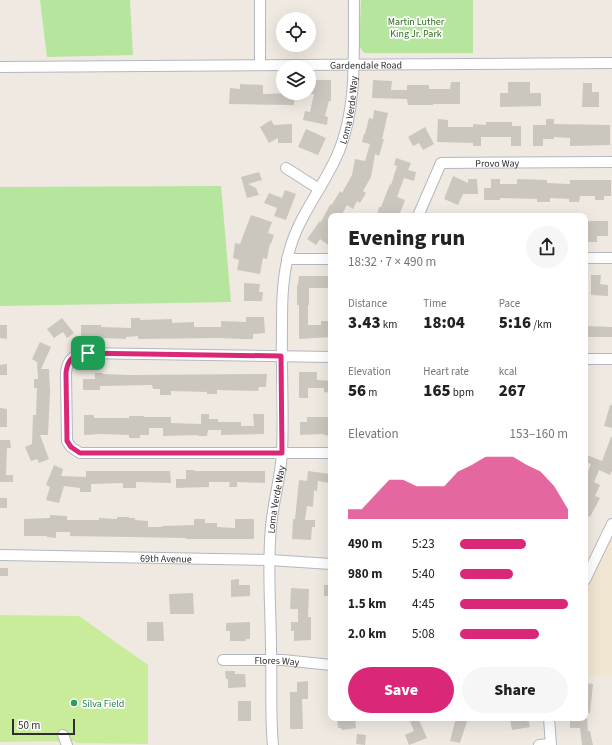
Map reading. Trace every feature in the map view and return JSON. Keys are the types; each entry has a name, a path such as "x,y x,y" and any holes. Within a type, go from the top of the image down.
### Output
{"street":[{"path":"260,0 260,65"},
{"name":"Loma Verde Way","path":"272,745 270,560 271,528 282,453 281,356 283,279 287,259 299,224 330,171 345,134 351,113 354,0"},
{"name":"Gardendale Road","path":"0,67 612,63"},
{"name":"Provo Way","path":"419,213 441,163 612,162"},
{"path":"286,168 319,190"},
{"path":"588,258 612,258"},
{"path":"287,259 328,259"},
{"path":"328,357 80,353 73,356 67,364 66,373 67,441 71,447 80,453 328,453"},
{"path":"588,359 612,359"},
{"path":"588,573 612,524"},
{"name":"69th Avenue","path":"0,555 270,560 328,564"},
{"name":"Flores Way","path":"223,660 272,660 328,665"},
{"path":"539,745 551,744 549,721"},
{"path":"63,735 67,745"}],"shaded area":[{"path":"612,535 612,675 588,676 588,586"}],"green space":[{"path":"40,0 130,0 133,55 47,57"},
{"name":"Martin Luther King Jr. Park","path":"361,0 473,0 473,53 364,53 359,46"},
{"path":"221,186 231,302 0,306 0,187"},
{"name":"Silva Field","path":"0,615 79,616 148,665 148,744 77,743 74,741 0,742"}],"building":[{"path":"316,80 331,80 331,101 329,101 325,116 328,117 327,125 303,120 305,111 310,112 313,100 316,100"},
{"path":"373,80 392,81 391,90 407,90 407,85 429,85 429,89 450,89 451,82 460,82 460,104 408,105 407,99 372,98"},
{"path":"508,82 530,82 530,93 541,93 541,106 500,107 500,93 508,93"},
{"path":"583,83 592,83 592,92 599,92 599,107 582,107"},
{"path":"240,84 263,85 263,94 276,94 276,100 294,100 294,105 229,104 230,88 240,89"},
{"path":"374,110 388,113 382,139 384,139 379,156 375,154 371,177 363,191 366,193 360,203 357,201 353,209 347,205 343,213 328,213 328,245 320,239 316,245 307,239 320,221 321,222 331,203 331,206 340,191 342,193 352,175 355,159 365,161 370,144 362,142 369,118 373,119"},
{"path":"438,119 448,120 448,127 473,127 473,124 486,125 486,122 512,122 512,126 521,126 521,146 511,146 511,137 481,137 481,146 473,146 473,143 437,142"},
{"path":"546,119 554,119 554,124 610,125 610,145 570,146 570,138 554,137 554,139 543,139 543,146 533,146 533,125 546,125"},
{"path":"271,120 274,125 292,124 292,143 278,143 278,138 269,143 260,127"},
{"path":"425,127 434,144 423,150 419,143 413,146 408,137"},
{"path":"306,129 326,138 318,155 298,147"},
{"path":"396,158 411,163 408,170 416,172 414,181 404,178 397,197 405,200 400,213 378,213 390,184 391,185 397,166 394,165"},
{"path":"259,172 262,180 248,184 256,188 259,195 247,198 241,177"},
{"path":"453,176 468,183 468,179 477,179 478,194 463,194 458,205 444,199"},
{"path":"491,179 500,179 500,184 517,184 517,179 547,180 547,183 570,184 570,180 611,180 611,196 604,196 604,200 595,200 595,196 580,196 579,202 569,202 569,199 550,198 550,202 537,202 537,199 500,198 500,200 484,200 484,188 491,188"},
{"path":"285,190 296,194 286,220 274,216 277,208 264,203 269,193 282,198"},
{"path":"251,215 272,222 268,233 274,235 271,244 270,243 267,259 263,258 260,274 237,270 239,260 233,258 235,243 240,244"},
{"path":"588,221 608,221 608,236 597,236 597,242 588,242"},
{"path":"591,275 601,275 600,284 608,285 608,296 591,295"},
{"path":"299,276 328,276 328,288 309,288 308,325 321,325 321,321 328,321 328,337 299,339 299,305 297,305"},
{"path":"244,283 260,284 259,292 263,292 262,301 244,301"},
{"path":"246,317 264,317 265,333 253,334 253,339 138,339 138,336 126,337 126,339 81,337 81,325 131,328 131,318 140,318 140,320 172,319 172,323 194,322 194,327 221,327 221,321 246,322"},
{"path":"62,318 74,333 67,338 63,332 54,338 47,329"},
{"path":"0,325 7,325 7,339 0,338"},
{"path":"588,326 612,327 612,337 588,337"},
{"path":"40,342 51,347 41,369 49,369 50,392 48,435 40,435 49,459 39,463 37,459 31,461 25,447 32,444 33,415 36,415 37,388 34,388 34,379 38,379 37,362 32,359"},
{"path":"7,364 7,375 0,375 0,365"},
{"path":"299,372 317,372 317,380 328,381 328,393 324,392 324,388 308,388 308,398 299,398"},
{"path":"95,373 129,375 267,374 266,387 259,387 258,391 217,390 217,394 207,394 207,392 171,391 171,395 160,395 160,389 153,389 152,385 100,386 100,390 83,390 83,379 95,379"},
{"path":"610,405 612,405 612,428 604,426"},
{"path":"0,408 7,409 7,427 0,427"},
{"path":"201,414 209,414 209,419 218,419 218,422 241,422 241,426 254,426 253,414 264,414 264,434 221,435 221,430 208,430 207,436 163,436 163,428 149,428 149,435 140,435 140,438 129,438 129,435 84,435 84,415 94,415 94,418 129,418 129,416 171,417 171,423 201,424"},
{"path":"307,417 328,417 328,436 324,434 300,435 300,422 307,422"},
{"path":"612,437 612,471 610,475 599,470 594,482 600,485 595,496 600,498 590,517 588,516 588,471 591,464 588,463 588,455 602,461"},
{"path":"0,440 10,440 11,448 7,448 6,475 13,475 13,482 0,482"},
{"path":"54,465 63,469 61,476 86,477 86,471 170,471 171,483 136,482 136,488 123,488 123,483 91,484 91,492 80,492 80,488 64,486 59,503 46,500 50,487 46,485"},
{"path":"186,470 265,471 265,483 237,482 237,487 229,487 230,482 209,482 209,487 176,488 176,479 186,479"},
{"path":"308,471 328,474 328,483 318,481 317,491 314,490 313,507 307,506 305,520 315,520 315,527 312,527 311,540 292,539 293,519 295,519 299,480 307,481"},
{"path":"0,498 7,498 7,508 0,508"},
{"path":"50,515 67,516 67,520 99,520 99,518 117,519 117,517 129,517 135,518 135,520 148,521 148,527 194,525 194,519 205,519 205,523 217,523 217,527 235,528 235,519 254,519 254,539 70,536 70,532 56,532 56,538 47,536 24,536 24,519 50,518"},
{"path":"0,568 8,568 8,576 0,576"},
{"path":"239,579 239,585 250,585 250,596 231,597 231,580"},
{"path":"324,585 328,585 328,596 324,596"},
{"path":"291,588 309,589 308,617 311,617 311,640 294,641 294,631 291,631 291,622 298,622 298,609 290,609"},
{"path":"193,593 194,614 170,614 169,594"},
{"path":"147,622 163,622 164,641 147,641"},
{"path":"250,622 250,639 246,639 246,641 230,641 230,631 226,631 226,623"},
{"path":"225,671 235,671 235,674 245,674 246,687 228,688 228,679 226,679"},
{"path":"308,681 308,699 302,699 303,729 290,729 290,692 297,692 297,682"},
{"path":"588,683 593,684 590,713 588,713"},
{"path":"238,701 251,701 251,721 238,721"},
{"path":"337,721 355,721 356,728 342,730 341,728 338,728"},
{"path":"410,721 419,721 427,738 409,745 405,735 414,731"},
{"path":"455,721 467,721 460,743 450,741"},
{"path":"510,721 529,721 530,727 512,730"},
{"path":"570,721 587,721 588,731 590,731 593,745 582,745 580,728 570,728"},
{"path":"357,734 366,735 365,745 356,744"}],"place":[{"name":"Silva Field","path":"74,703"}],"route":[{"path":"80,353 88,353 281,356 282,453 80,453 71,447 67,441 66,373 67,364 73,356 80,353"}]}
